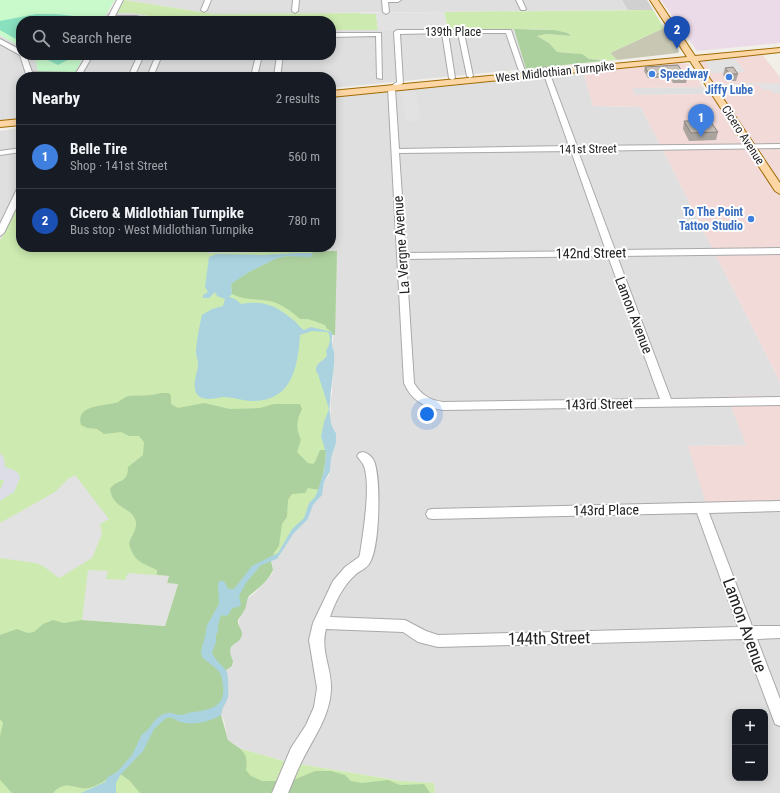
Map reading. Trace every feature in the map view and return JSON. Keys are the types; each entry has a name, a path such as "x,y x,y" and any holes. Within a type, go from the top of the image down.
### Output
{"main road":[{"name":"Cicero Avenue","path":"654,0 780,191"},
{"name":"West Midlothian Turnpike","path":"691,57 780,46"},
{"name":"West Midlothian Turnpike","path":"336,94 545,71 780,50"},
{"name":"West Midlothian Turnpike","path":"336,89 522,71 545,71"},
{"path":"0,124 16,122"},
{"path":"0,129 16,127"}],"street":[{"path":"111,16 120,0"},
{"path":"204,10 208,0"},
{"path":"295,11 296,0"},
{"path":"386,12 385,0 398,0"},
{"path":"519,0 522,9"},
{"name":"139th Place","path":"400,83 397,32 509,31 522,71"},
{"path":"445,32 452,78"},
{"path":"461,32 470,76"},
{"path":"336,35 379,34 380,78"},
{"path":"1,42 16,51"},
{"path":"24,60 28,72"},
{"path":"81,72 87,60"},
{"path":"133,72 139,60"},
{"path":"152,72 157,60"},
{"path":"255,72 257,60"},
{"path":"278,72 279,60"},
{"name":"Lamon Avenue","path":"545,71 667,403"},
{"path":"391,88 400,83"},
{"name":"La Vergne Avenue","path":"391,88 409,383 413,392 419,399"},
{"name":"141st Street","path":"395,150 780,146"},
{"path":"0,153 16,151"},
{"path":"0,233 16,199"},
{"name":"142nd Street","path":"402,256 780,252"},
{"name":"143rd Street","path":"419,399 427,403 443,406 780,401"},
{"path":"280,793 297,754 317,718 322,703 324,688 316,640 320,624 338,585 350,571 364,561 367,554 372,496 371,472 368,461 363,456"},
{"name":"143rd Place","path":"432,514 780,506"},
{"name":"Lamon Avenue","path":"701,508 780,719"},
{"name":"144th Street","path":"320,624 405,626 423,637 438,641 780,632"}],"shaded area":[{"path":"125,0 622,0 628,10 214,14"},
{"path":"622,0 647,0 653,10 628,10"},
{"path":"661,0 780,0 780,43 697,51"},
{"path":"444,12 448,29 378,30 376,14 361,14 361,13"},
{"path":"107,13 132,13 149,16 105,16"},
{"path":"664,28 679,51 678,53 617,60 610,53"},
{"path":"514,29 526,69 336,88 336,72 76,72 82,60 336,60 336,30"},
{"path":"0,35 16,44 16,60 46,60 76,72 16,72 16,121 0,123"},
{"path":"761,53 780,77 780,382 641,107 593,106 583,71 676,62 688,64 703,87 632,88 635,95 721,94 700,63 701,60"},
{"path":"734,58 745,72 712,73 706,63 706,60"},
{"path":"583,71 593,106 641,107 780,382 780,396 727,397 747,445 689,446 780,509 780,793 435,793 434,783 401,781 287,762 242,749 228,740 224,720 221,715 223,705 228,697 227,673 225,671 230,648 233,643 239,640 239,620 245,608 247,599 256,592 272,574 273,570 271,561 277,559 294,533 308,519 313,505 318,500 323,490 324,482 329,475 331,458 336,443 336,432 333,430 329,419 331,410 330,400 332,393 334,352 332,344 334,335 336,252 336,96"},
{"path":"779,83 780,93 773,93 771,90 763,90 759,85 737,85 742,93 727,93 720,84"},
{"path":"703,87 707,94 635,95 631,88"},
{"path":"401,91 416,91 420,120 406,122"},
{"path":"16,129 16,208 0,241 0,131"},
{"path":"207,252 272,252 207,253"},
{"path":"727,396 780,396 780,509 708,510 688,446 746,445"},
{"path":"0,453 4,458 5,467 14,470 19,474 20,478 14,492 0,501 0,490 4,480 0,480"},
{"path":"75,475 109,519 100,524 102,534 92,558 59,578 43,566 36,563 0,558 0,523 55,492 68,479"},
{"path":"88,570 108,571 106,579 125,580 128,573 169,576 167,583 178,584 165,626 82,620"}],"green space":[{"path":"0,0 115,0 105,16 16,16 16,44 0,35"},
{"path":"124,0 214,14 361,13 376,14 378,30 336,30 336,16 149,16 132,13 116,13"},
{"path":"653,10 664,28 610,53 617,60 603,61 606,60 589,59 574,53 556,52 549,43 537,36 546,34 571,36 568,33 555,30 536,29 448,29 444,12"},
{"path":"36,14 58,14 72,16 26,16"},
{"path":"16,18 16,39 0,30 0,21"},
{"path":"514,29 555,30 568,33 571,36 546,34 537,36 549,43 557,52 582,54 589,59 606,60 526,69"},
{"path":"35,60 82,60 76,72 38,72"},
{"path":"48,60 68,60 58,65"},
{"path":"16,208 16,252 207,253 337,251 335,335 331,335 328,402 331,427 320,493 312,502 307,516 296,527 281,552 247,579 207,739 287,762 401,781 434,783 435,793 0,793 0,241"},
{"path":"337,251 335,335 327,329 325,325 308,319 300,319 286,308 274,302 246,298 232,294 231,284 269,261 287,256 313,253 312,252"},
{"path":"169,393 171,396 171,404 178,408 204,403 230,409 260,408 274,404 300,404 302,409 297,425 301,440 297,452 308,463 313,464 320,450 326,450 325,465 319,490 308,488 305,493 292,494 288,500 287,517 282,524 279,546 271,561 273,570 266,581 250,595 247,600 245,609 238,620 242,635 230,650 233,661 232,666 225,671 227,673 228,697 223,705 221,715 228,740 241,749 245,755 247,764 246,770 251,776 262,781 291,781 315,771 331,771 345,775 351,781 362,783 388,780 400,785 424,784 430,793 140,793 129,780 117,772 89,788 63,786 53,793 12,793 0,780 0,736 3,723 0,719 0,635 17,629 28,633 34,632 43,624 53,620 64,623 82,620 165,626 178,585 167,583 169,576 157,575 157,570 139,561 133,554 129,543 136,526 136,521 132,514 114,500 110,489 116,483 124,479 128,473 128,467 143,455 144,442 139,436 129,436 121,432 104,434 97,429 87,428 81,425 80,418 86,410 97,406 117,402 132,396"}],"water":[{"path":"311,253 313,255 310,257 287,256 275,259 249,272 231,284 232,294 229,297 235,299 241,304 262,303 274,307 286,314 304,330 311,327 332,332 334,362 330,395 330,417 332,426 336,433 336,443 331,458 330,471 324,482 322,495 313,505 308,519 294,533 277,559 261,565 246,583 239,596 241,605 232,608 226,616 221,615 216,635 216,642 212,653 215,659 227,672 228,695 221,715 207,721 196,723 186,723 172,718 166,718 154,729 143,751 121,774 116,783 116,793 81,793 105,782 108,777 117,772 132,755 142,734 148,730 160,716 169,713 182,715 206,710 216,706 220,702 223,692 221,674 202,657 201,651 207,625 219,604 218,583 220,581 224,581 228,589 234,589 252,566 278,553 292,529 304,518 309,503 315,497 318,490 324,471 326,453 321,436 329,409 316,368 327,355 326,351 330,340 328,332 312,331 300,335 295,369 285,388 277,395 266,399 253,401 223,397 205,399 199,396 195,390 195,379 198,368 196,348 202,315 212,309 223,306 225,299 217,296 215,292 209,298 203,298 203,295 208,292 205,287 209,257 217,254 263,255"}],"building":[{"path":"678,65 687,79 674,79 671,74 649,74 645,67"},
{"path":"733,67 738,74 730,74 725,68"},
{"path":"684,121 710,121 718,132 691,133"}],"place":[{"name":"Cicero & Midlothian Turnpike","path":"677,49"},
{"name":"Speedway","path":"652,74"},
{"name":"Jiffy Lube","path":"729,77"},
{"name":"Belle Tire","path":"701,137"},
{"name":"To The Point Tattoo Studio","path":"751,219"}]}
